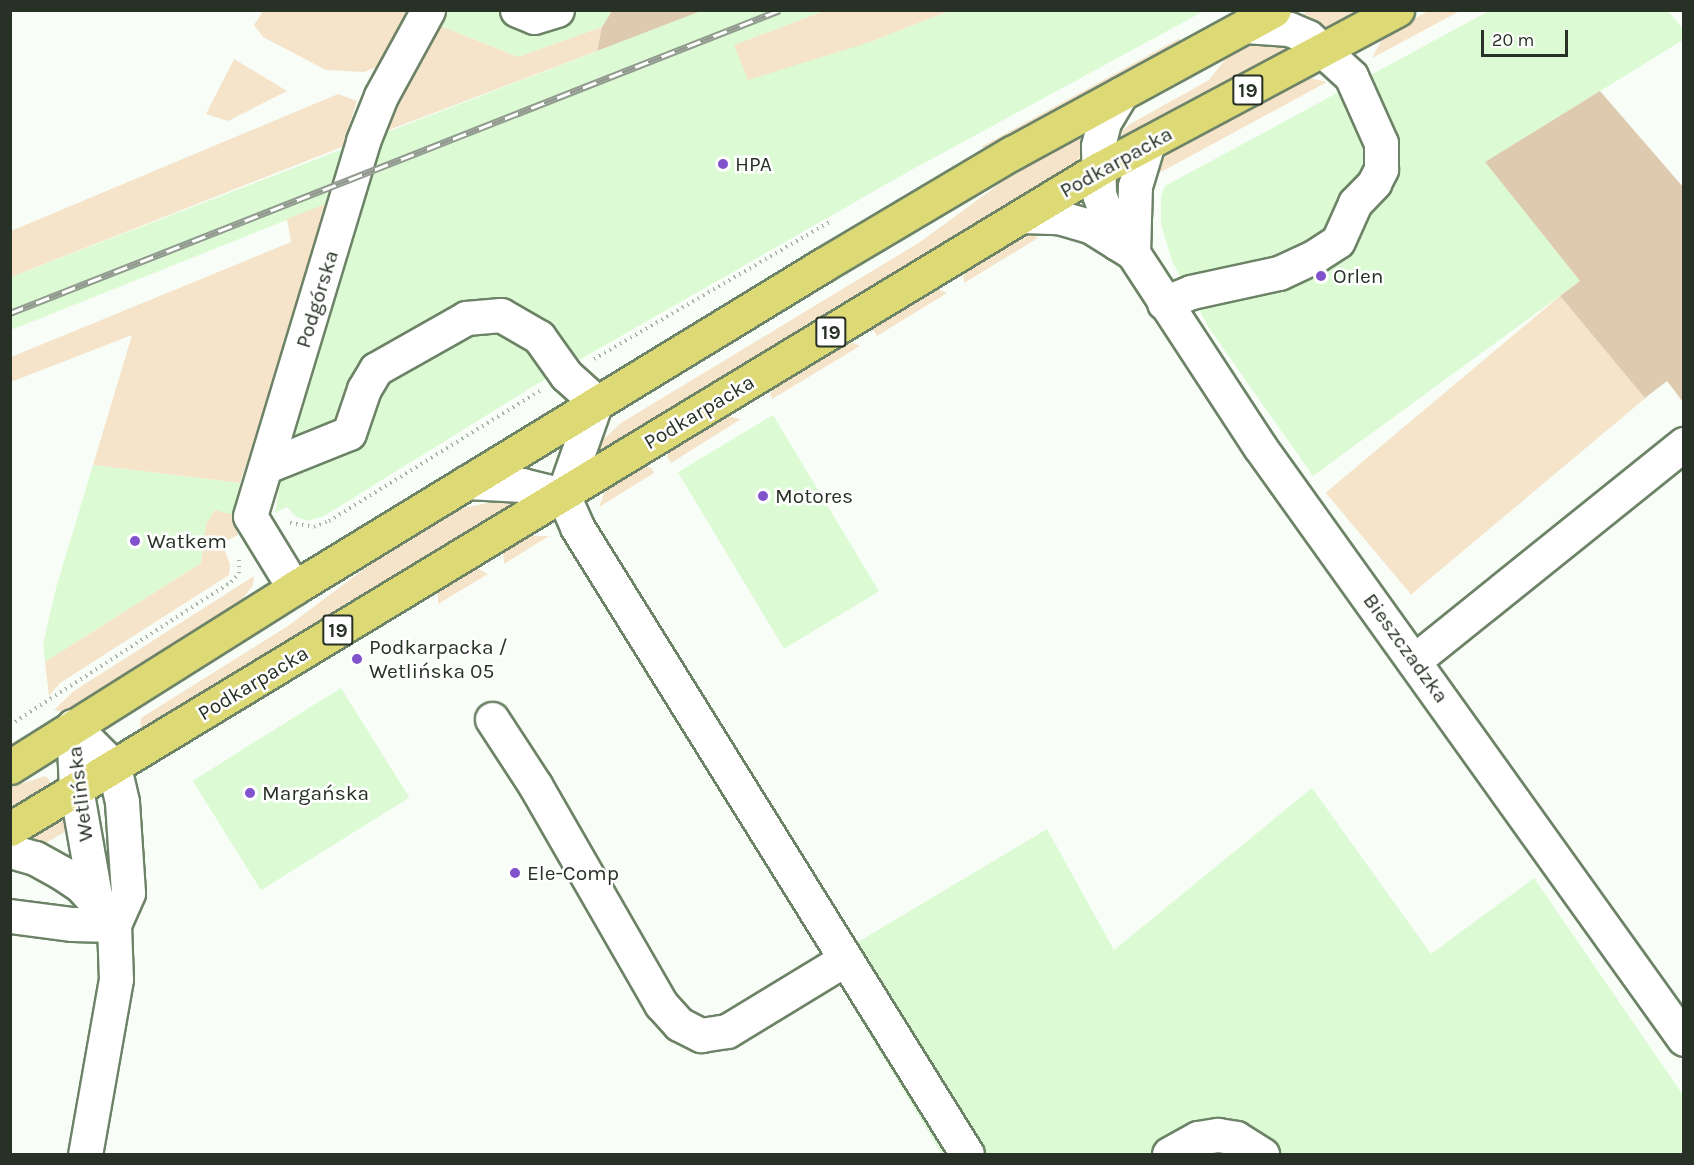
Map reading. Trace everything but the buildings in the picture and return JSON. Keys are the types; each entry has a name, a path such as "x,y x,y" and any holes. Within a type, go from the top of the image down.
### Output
{"main road":[{"path":"10,766 596,402 932,200 1274,10"},
{"name":"Podkarpacka","path":"10,829 1099,170 1396,10"}],"street":[{"name":"Podgórska","path":"294,588 250,516 267,466 363,141 381,96 428,10"},
{"path":"517,10 534,17 557,10"},
{"path":"1164,303 1191,292 1279,273 1338,242 1355,203 1374,183 1381,169 1382,143 1351,76 1308,37 1289,29 1245,26"},
{"name":"Bieszczadzka","path":"1121,94 1104,122 1098,146 1099,194 1125,248 1260,447 1415,660 1683,1039"},
{"path":"1125,248 1135,186 1148,143"},
{"name":"Bieszczadzka","path":"1023,216 1058,217 1079,223 1125,248"},
{"path":"267,466 349,433 364,389 376,369 466,318 501,315 539,337 566,375 596,402 563,495 577,527 967,1155"},
{"path":"1415,660 1683,444"},
{"path":"467,482 522,485 563,495"},
{"path":"492,719 535,785 661,1004 679,1024 701,1035 727,1031 844,960"},
{"name":"Wetlińska","path":"73,726 114,767 123,813 128,893 105,913"},
{"name":"Wetlińska","path":"73,726 76,788 105,913 116,979 85,1155"},
{"path":"10,850 35,858 62,873 105,913 72,924 10,915"},
{"path":"1169,1155 1198,1138 1218,1135 1236,1138 1262,1155"}],"path":[{"path":"10,725 231,582 238,573 239,551 288,522 314,527 328,521 566,375 835,219"}],"shaded area":[{"path":"263,11 408,11 379,66 364,72 326,70 263,37 254,25"},
{"path":"446,11 612,11 602,27 518,57 438,25"},
{"path":"612,11 701,11 597,51 602,27"},
{"path":"701,11 824,11 734,45 870,42 949,11 1204,11 904,174 532,387 324,516 307,521 295,516 287,507 275,513 286,445 369,187 11,330 11,277"},
{"path":"824,11 949,11 870,42 748,80 734,45"},
{"path":"1308,11 1362,11 1322,32 1297,17"},
{"path":"1428,11 1460,11 1372,58 1384,36"},
{"path":"1489,11 1668,11 1683,29 1683,40 1485,162 1580,281 1313,476 1209,328 1172,261 1161,224 1161,196 1165,186"},
{"path":"438,25 518,57 602,27 597,51 386,131 398,96"},
{"path":"1180,38 1179,44 987,148 981,147"},
{"path":"1256,42 1287,45 1288,50 1122,137 1121,132 1130,124 1209,80 1231,52"},
{"path":"234,59 287,91 228,121 206,114"},
{"path":"1305,77 1327,82 1150,178 1168,153 1182,143"},
{"path":"1600,91 1683,187 1683,402 1667,381 1645,398 1560,296 1580,281 1485,162"},
{"path":"338,94 357,101 342,147 11,277 11,231"},
{"path":"1084,131 1088,135 1077,164 602,451 597,450 597,445 621,423 920,242 1040,154"},
{"path":"328,203 323,233 240,483 93,465 132,335 11,382 11,357 291,242 287,219"},
{"path":"1029,233 1038,238 964,283 963,268"},
{"path":"933,287 947,293 877,336 873,330 877,320"},
{"path":"1560,296 1645,398 1411,595 1326,493"},
{"path":"846,340 860,346 772,399 770,393 778,381"},
{"path":"721,415 741,419 671,463 667,457 671,446"},
{"path":"773,415 879,592 784,649 678,472"},
{"path":"93,465 240,483 235,515 206,524 201,563 45,662 43,644 56,588"},
{"path":"639,466 652,468 654,473 599,507 606,489"},
{"path":"496,501 508,501 510,505 140,729 141,718 288,626 423,525 451,511"},
{"path":"215,510 235,515 238,535 222,543 230,564 229,575 60,683 49,696 45,662 201,563 206,524"},
{"path":"531,536 549,536 504,564 503,548"},
{"path":"473,566 488,574 438,604 438,587"},
{"path":"254,576 253,585 241,601 63,712 54,710 74,691"},
{"path":"341,688 409,797 261,890 193,781"},
{"path":"46,776 51,783 48,787 11,810 11,787"},
{"path":"1312,788 1431,954 1534,878 1683,1095 1683,1154 942,1154 857,1014 884,998 853,945 1047,829 1114,950"},
{"path":"70,814 73,827 34,850 19,845"}],"railway":[{"path":"10,313 780,10"}],"place":[{"name":"HPA","path":"723,164"},
{"name":"Orlen","path":"1321,276"},
{"name":"Motores","path":"763,496"},
{"name":"Watkem","path":"135,541"},
{"name":"Podkarpacka / Wetlińska 05","path":"357,659"},
{"name":"Margańska","path":"250,793"},
{"name":"Ele-Comp","path":"515,873"}]}
